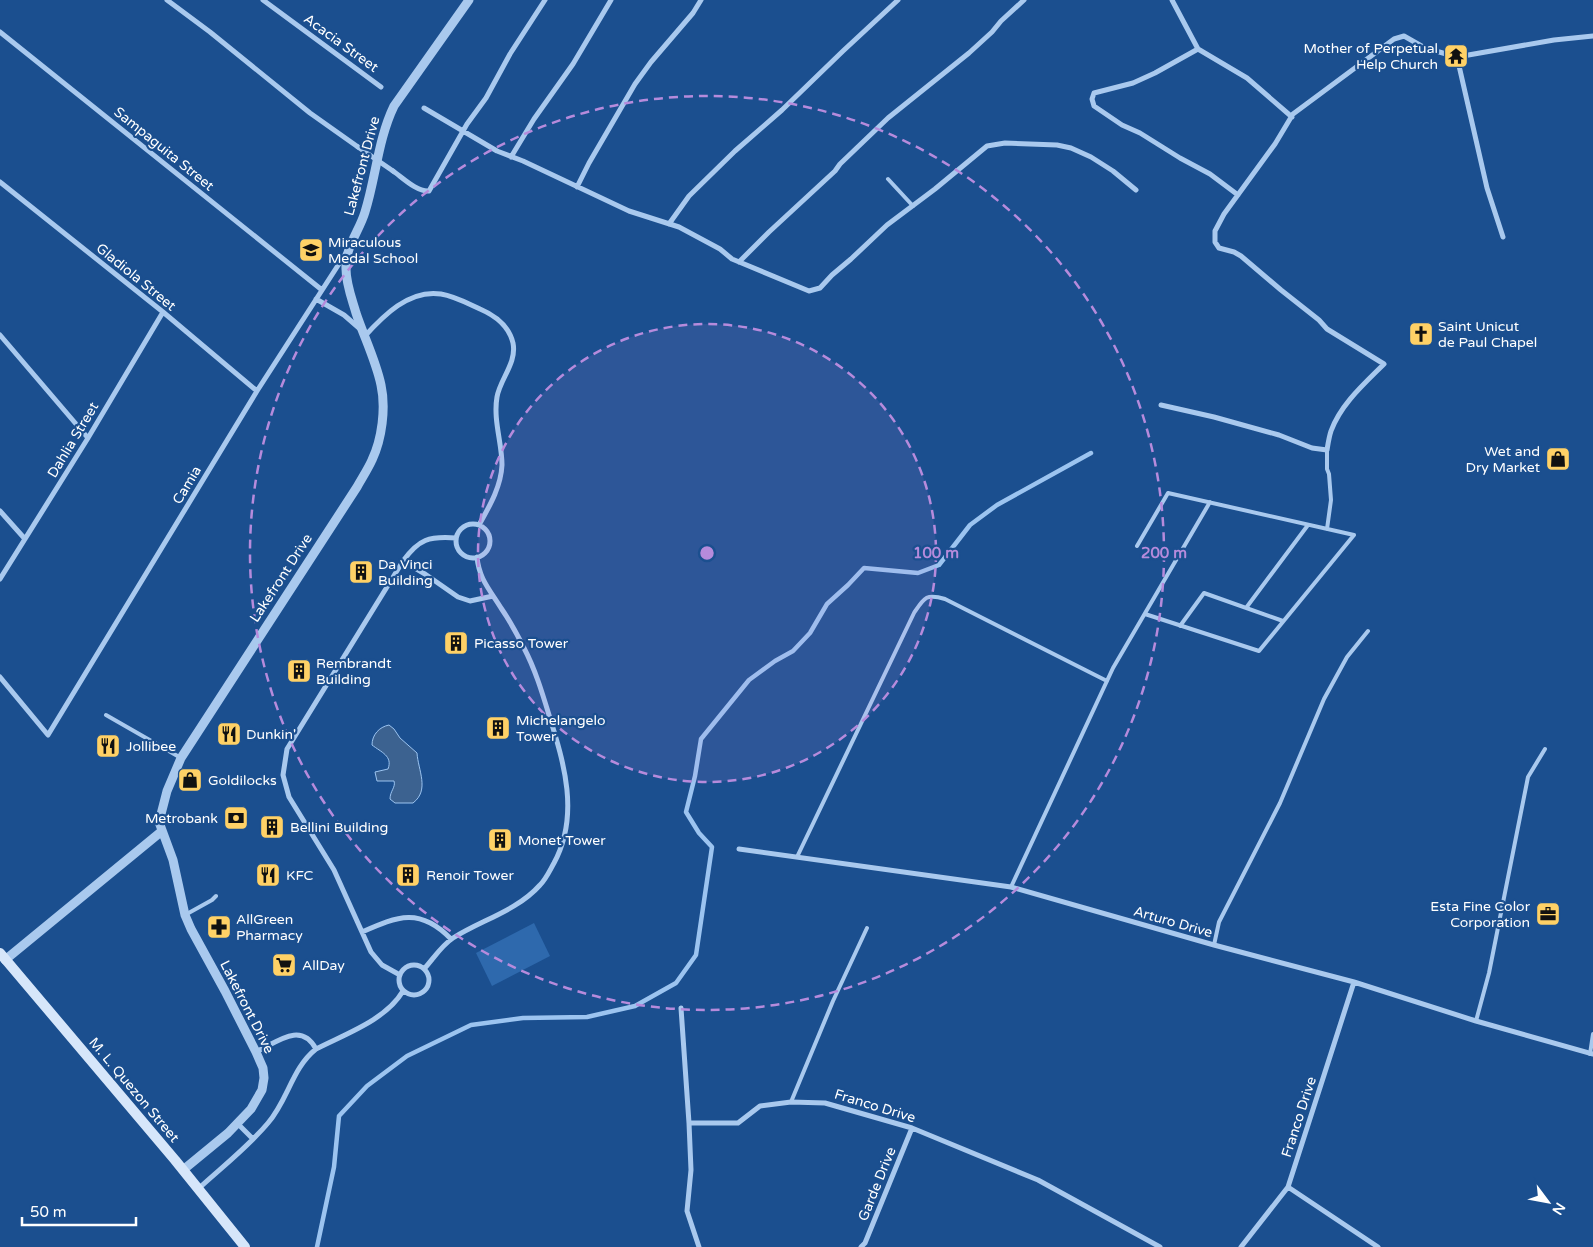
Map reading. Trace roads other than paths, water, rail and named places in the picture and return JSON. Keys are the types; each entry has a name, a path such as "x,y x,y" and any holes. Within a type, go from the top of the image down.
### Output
{"main road":[{"name":"M. L. Quezon Street","path":"2,959 183,1170 245,1247"}],"street":[{"path":"167,0 210,32 310,113 425,191 429,191 463,132 486,98 510,54 545,0"},
{"name":"Acacia Street","path":"263,0 382,87"},
{"name":"Lakefront Drive","path":"183,1170 238,1124 251,1109 262,1090 264,1078 263,1068 256,1052 191,929 176,870 158,822 167,791 181,758 357,486 373,458 379,438 383,413 381,386 346,276 346,258 348,249 366,211 384,133 394,106 469,0"},
{"path":"511,157 534,119 573,64 611,0"},
{"path":"577,187 635,84 651,62 693,13 701,0"},
{"path":"669,224 689,196 735,151 782,110 898,0"},
{"path":"739,262 835,172 840,164 888,118 969,53 992,32 1001,20 1024,0"},
{"path":"1172,0 1198,49 1248,78 1292,117"},
{"name":"Sampaguita Street","path":"0,32 322,290"},
{"path":"1160,405 1279,435 1312,448 1327,450 1330,433 1337,417 1357,391 1384,364 1327,329 1320,320 1241,256 1219,248 1215,242 1215,231 1224,214 1275,144 1292,117 1394,39 1404,36 1425,48 1457,57 1554,40 1593,36"},
{"path":"1198,49 1155,74 1133,83 1094,93 1092,99 1094,106 1122,125 1140,133 1210,174 1238,195"},
{"path":"1457,57 1488,188 1503,237"},
{"path":"424,108 463,132 511,157 629,211 679,227 720,249 732,259 809,291 820,288 887,225 987,146 1005,143 1057,145 1071,148 1091,157 1113,171 1136,190"},
{"name":"Gladiola Street","path":"0,182 257,391"},
{"name":"Camia","path":"0,677 48,735 257,391 348,249"},
{"path":"316,300 344,315 363,334 396,306 411,298 428,293 441,294 458,299 490,313 504,326 513,343 513,353 499,391 496,406 501,457 500,478 492,501 479,525"},
{"name":"Dahlia Street","path":"0,579 88,438 162,312"},
{"path":"0,335 88,438"},
{"path":"0,511 25,539"},
{"path":"473,524 479,525 487,532 489,542 486,552 477,557 470,558 464,556 458,551 456,538 462,528 473,524"},
{"path":"400,975 382,965 374,957 334,870 289,797 283,775 287,749 403,561 418,544 426,539 435,537 456,538"},
{"path":"424,969 451,939 528,897 541,884 559,854 567,822 568,790 565,774 536,673 511,624 485,584 479,571 477,557"},
{"path":"403,561 458,597 470,601 493,596"},
{"path":"2,959 162,831"},
{"name":"Arturo Drive","path":"739,849 1011,887 1214,946 1354,982 1476,1021 1591,1054"},
{"path":"362,932 393,919 410,917 437,927 451,939"},
{"path":"413,965 424,969 430,980 425,991 414,996 403,991 400,986 400,975 403,970 413,965"},
{"name":"Franco Drive","path":"1241,1247 1279,1201 1288,1187 1354,982"},
{"path":"198,1189 268,1122 279,1108 299,1067 306,1057 380,1016 395,1004 403,991"},
{"path":"681,1008 691,1170 686,1211 699,1247"},
{"path":"256,1052 291,1034 306,1038 313,1044 316,1050"},
{"name":"Franco Drive","path":"689,1123 738,1123 760,1106 791,1102 825,1103 912,1128 1038,1180 1160,1247"},
{"path":"238,1124 252,1139"},
{"name":"Garde Drive","path":"861,1247 865,1243 912,1128"},
{"path":"1288,1187 1378,1247"}],"lane":[{"path":"888,179 913,206"},
{"path":"1327,450 1327,469 1332,500 1327,529"},
{"path":"1137,546 1168,493 1354,535 1259,651 1145,614"},
{"path":"1011,887 1107,681 1210,502"},
{"path":"1246,608 1308,525"},
{"path":"1180,626 1204,593 1283,621"},
{"path":"797,857 914,613 928,596 946,599 1107,681"},
{"path":"1214,946 1219,922 1280,804 1324,699 1347,657 1368,631"},
{"path":"106,715 181,758"},
{"path":"1476,1021 1489,972 1528,777 1545,749"},
{"path":"186,915 216,896"},
{"path":"791,1102 833,1001 867,928"},
{"path":"1591,1054 1593,1034"}],"waterway":[{"path":"317,1247 334,1167 339,1116 367,1086 407,1056 471,1025 523,1018 587,1017 635,1006 676,983 696,955 712,847 699,833 686,812 695,776 701,739 749,680 775,661 793,651 810,633 827,604 864,568 918,573 939,565 970,525 997,505 1091,453"}],"place":[{"name":"Mother of Perpetual Help Church","path":"1456,56"},
{"name":"Miraculous Medal School","path":"311,250"},
{"name":"Saint Unicut de Paul Chapel","path":"1421,334"},
{"name":"Wet and Dry Market","path":"1558,459"},
{"name":"Da Vinci Building","path":"361,572"},
{"name":"Picasso Tower","path":"456,643"},
{"name":"Rembrandt Building","path":"299,671"},
{"name":"Michelangelo Tower","path":"498,728"},
{"name":"Dunkin'","path":"229,734"},
{"name":"Jollibee","path":"108,746"},
{"name":"Goldilocks","path":"190,780"},
{"name":"Metrobank","path":"236,818"},
{"name":"Bellini Building","path":"272,827"},
{"name":"Monet Tower","path":"500,840"},
{"name":"KFC","path":"268,875"},
{"name":"Renoir Tower","path":"408,875"},
{"name":"Esta Fine Color Corporation","path":"1548,914"},
{"name":"AllGreen Pharmacy","path":"219,927"},
{"name":"AllDay","path":"284,965"}]}
